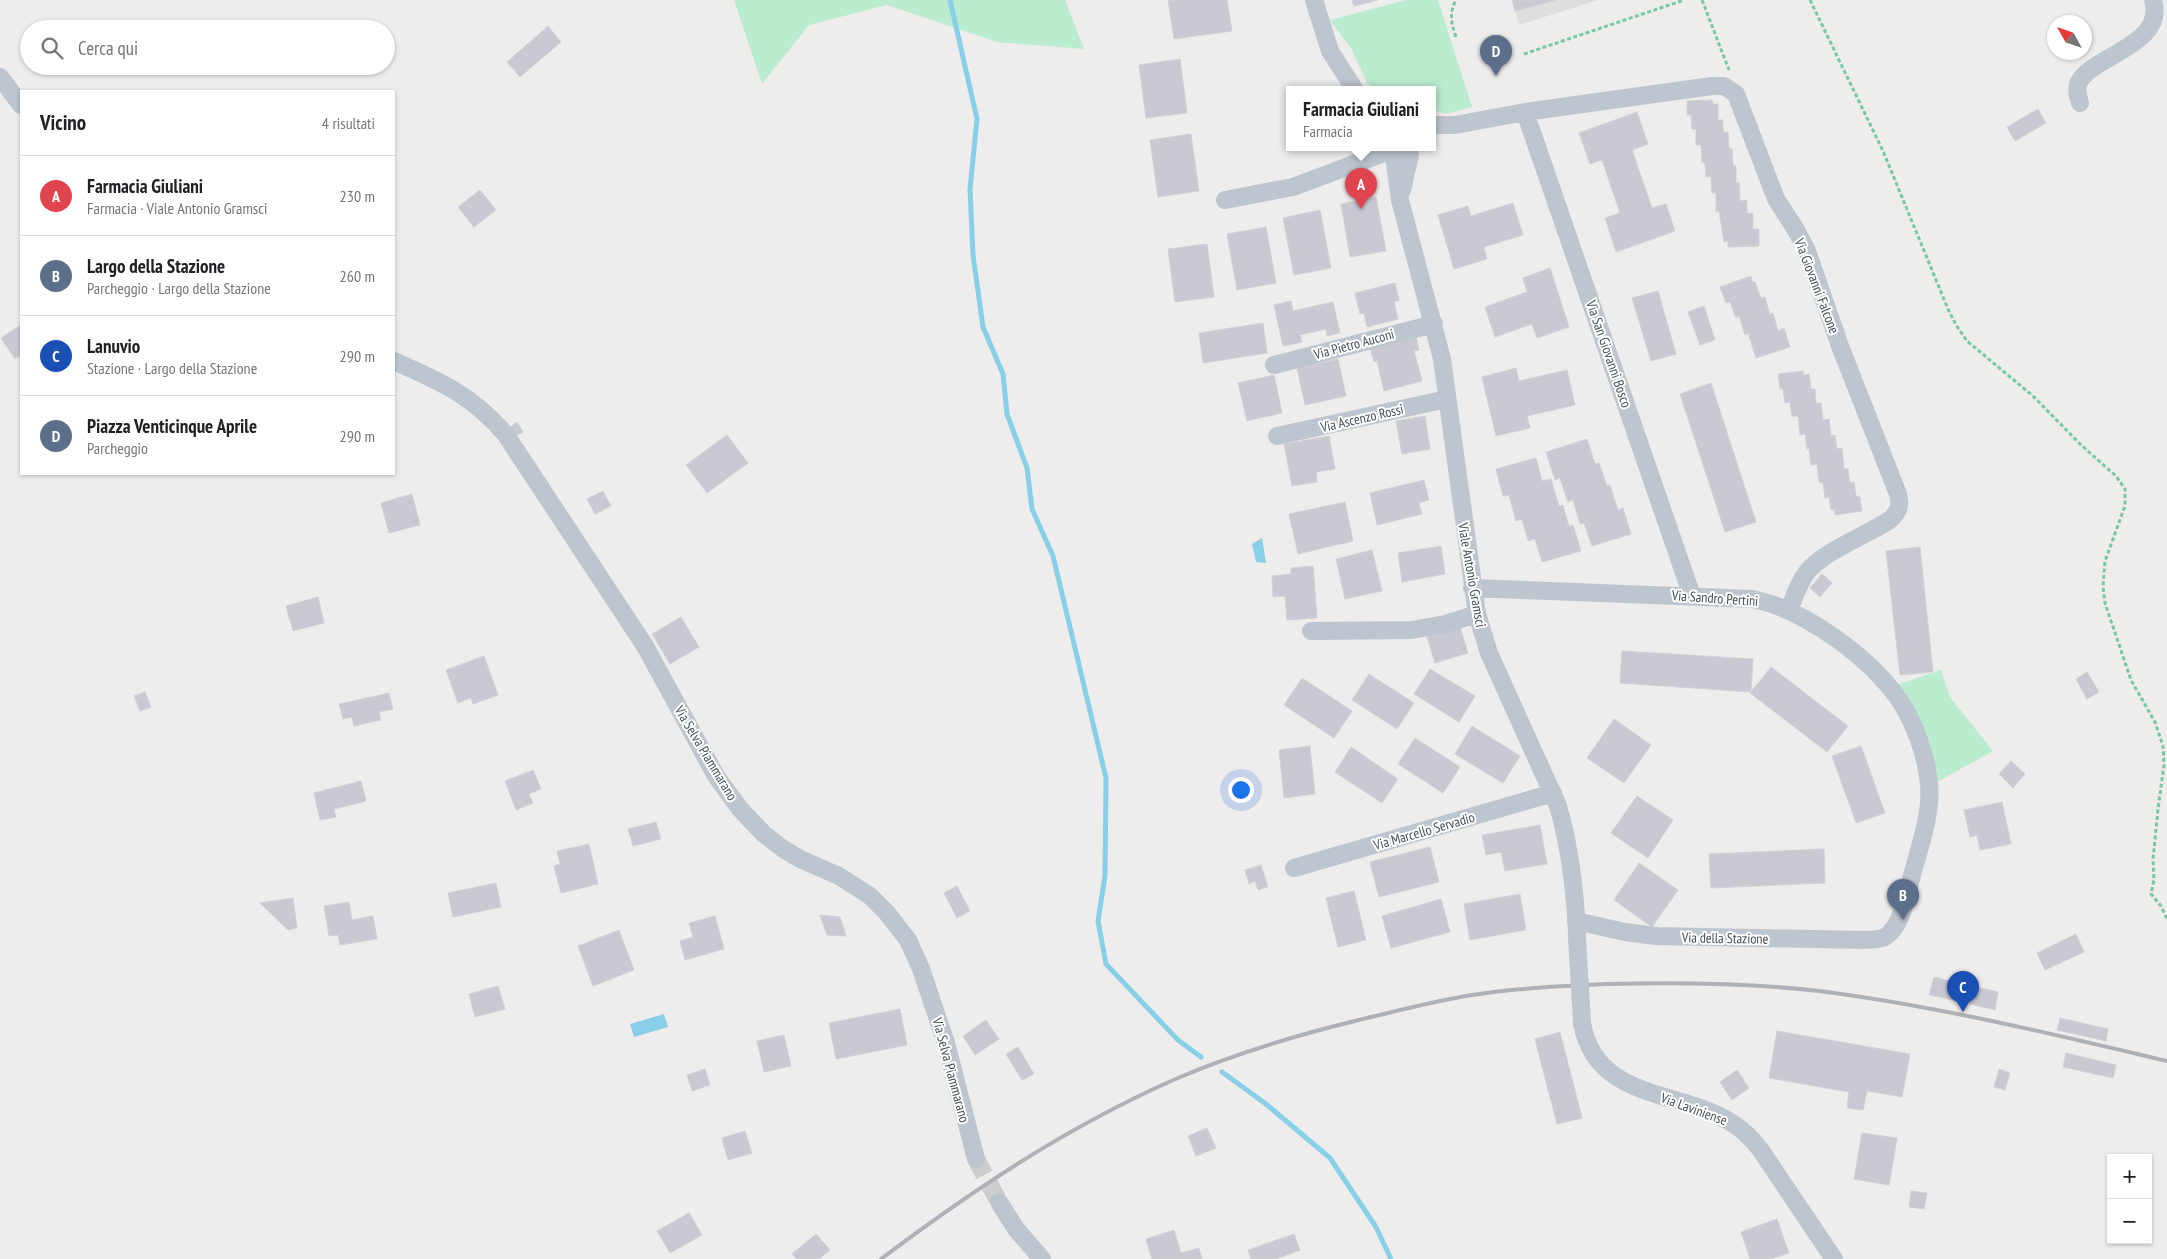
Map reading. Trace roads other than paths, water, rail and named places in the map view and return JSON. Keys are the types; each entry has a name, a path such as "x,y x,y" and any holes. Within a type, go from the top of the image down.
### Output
{"street":[{"path":"1314,0 1330,51 1352,86"},
{"path":"2080,103 2077,87 2084,75 2129,47 2152,26 2157,16 2153,0"},
{"path":"0,77 20,103"},
{"name":"Via Giovanni Falcone","path":"1525,112 1712,86 1728,88 1736,94 1740,101 1776,199 1796,230 1806,251 1840,346 1898,494 1900,504 1898,511 1891,519 1822,558 1811,567 1800,582 1789,611"},
{"path":"1436,125 1455,125 1525,112"},
{"name":"Via San Giovanni Bosco","path":"1525,112 1692,596"},
{"path":"1436,136 1455,125"},
{"path":"1225,200 1293,187 1396,151"},
{"name":"Viale Antonio Gramsci","path":"1396,151 1400,200 1442,359 1477,614 1491,658 1553,793 1565,830 1577,930"},
{"name":"Via Pietro Auconi","path":"1274,365 1434,324"},
{"name":"Via Selva Piammarano","path":"395,361 464,395 483,410 506,435 645,646 716,776 755,826 791,854 839,876 859,888 887,913 902,931 919,964 946,1043 976,1159"},
{"name":"Via Ascenzo Rossi","path":"1277,436 1447,399"},
{"name":"Via Sandro Pertini","path":"1472,588 1752,599 1789,611 1818,627 1862,661 1892,690 1906,711 1923,754 1929,783 1927,815 1903,907 1895,926 1884,937 1875,940"},
{"path":"1311,631 1412,630 1445,624 1477,614"},
{"name":"Via Marcello Servadio","path":"1294,868 1553,793"},
{"name":"Via della Stazione","path":"1577,930 1625,932 1672,937 1875,940"},
{"name":"Via Laviniense","path":"1577,930 1582,1023 1591,1052 1601,1064 1619,1079 1645,1091 1716,1114 1747,1134 1760,1149 1834,1259"},
{"path":"999,1202 1016,1229 1042,1259"}],"water":[{"path":"1262,538 1266,563 1256,562 1252,544"},
{"path":"664,1014 668,1027 634,1037 630,1024"}],"waterway":[{"path":"950,0 977,119 970,189 973,255 983,327 1003,374 1007,414 1027,468 1032,509 1053,556 1106,778 1105,876 1098,921 1106,964 1178,1040 1201,1057"},
{"path":"1222,1072 1266,1104 1330,1158 1376,1227 1391,1259"}],"tunnel":[{"path":"976,1159 999,1202"}],"railway":[{"path":"881,1259 987,1183 1061,1137 1138,1096 1178,1078 1222,1060 1290,1038 1401,1010 1472,995 1540,988 1635,983 1688,983 1793,988 1907,1004 2167,1061"}],"place":[{"name":"Piazza Venticinque Aprile","path":"1496,76"},
{"name":"Farmacia Giuliani","path":"1361,209"},
{"name":"Largo della Stazione","path":"1903,920"},
{"name":"Lanuvio","path":"1963,1012"}]}
